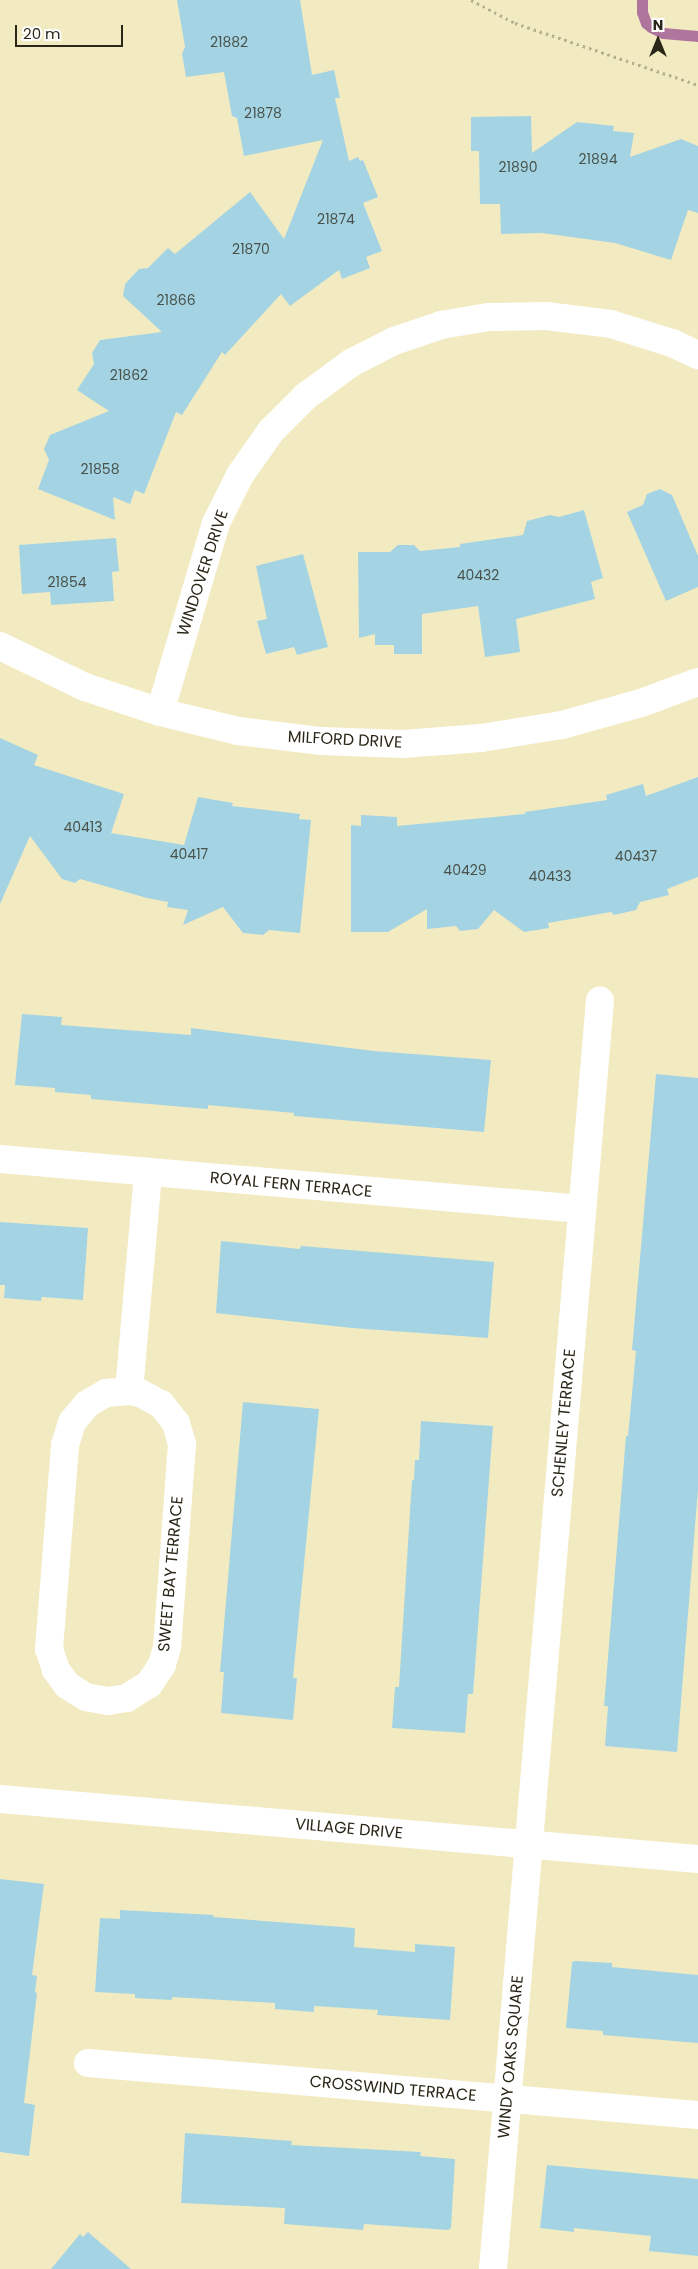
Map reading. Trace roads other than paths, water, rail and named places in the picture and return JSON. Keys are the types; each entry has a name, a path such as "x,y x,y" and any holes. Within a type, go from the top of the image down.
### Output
{"street":[{"name":"WINDOVER DRIVE","path":"160,712 216,523 240,475 271,431 306,396 351,363 394,341 441,325 489,317 546,316 611,324 672,343 698,355"},
{"name":"MILFORD DRIVE","path":"0,646 85,687 160,712 238,731 320,741 403,744 481,738 562,725 641,703 698,682"},
{"name":"SCHENLEY TERRACE","path":"529,1845 600,1001"},
{"name":"ROYAL FERN TERRACE","path":"0,1159 582,1209"},
{"path":"129,1391 148,1173"},
{"name":"SWEET BAY TERRACE","path":"129,1391 140,1393 161,1404 176,1423 182,1444 167,1647 162,1665 149,1684 127,1698 108,1701 86,1697 67,1685 56,1670 49,1649 65,1445 72,1422 87,1404 106,1394 129,1391"},
{"name":"VILLAGE DRIVE","path":"0,1799 698,1859"},
{"name":"WINDY OAKS SQUARE","path":"493,2269 529,1845"},
{"name":"CROSSWIND TERRACE","path":"88,2063 698,2115"}],"waterway":[{"path":"642,0 642,12 646,23 651,27 663,33 698,36"}]}
